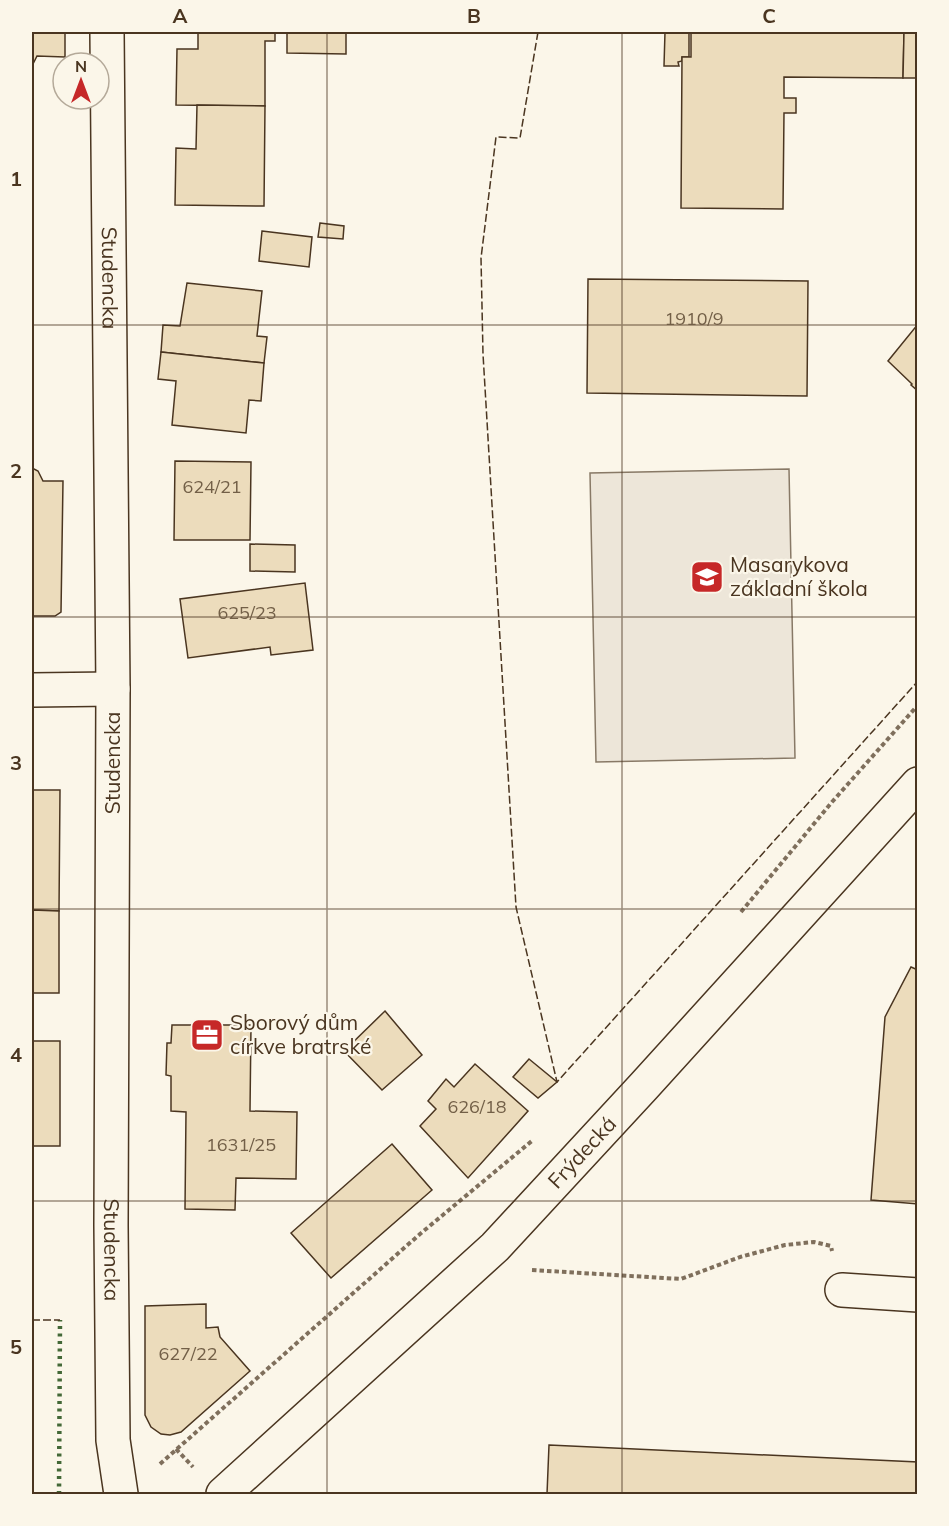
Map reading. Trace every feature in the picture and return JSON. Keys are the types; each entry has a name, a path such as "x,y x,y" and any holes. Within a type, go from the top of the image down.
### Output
{"street":[{"name":"Studencka","path":"107,32 113,689 112,1416 121,1494"},
{"path":"32,690 113,689"},
{"name":"Frýdecká","path":"223,1494 495,1247 918,784"},
{"path":"843,1290 918,1295"}],"path":[{"path":"741,912 832,802 918,705"},
{"path":"159,1464 420,1234 539,1135"},
{"path":"522,1270 681,1279 740,1257 785,1245 814,1242 831,1246 843,1290"}],"shaded area":[{"path":"789,469 795,758 596,762 590,473"}],"building":[{"path":"32,32 65,32 65,51 51,51 51,56 37,56 32,66"},
{"path":"198,32 275,32 275,41 265,41 265,106 176,105 177,49 198,49"},
{"path":"287,32 346,32 346,54 287,53"},
{"path":"665,32 689,32 689,57 682,57 682,61 678,62 679,66 664,66"},
{"path":"691,32 904,32 903,78 784,77 784,98 796,98 796,113 784,113 783,209 681,208 682,57 691,57"},
{"path":"904,32 918,32 918,78 903,78"},
{"path":"197,105 265,106 264,206 175,205 176,148 196,149"},
{"path":"320,223 344,226 343,239 318,237"},
{"path":"262,231 312,237 309,267 259,261"},
{"path":"588,279 808,281 807,396 587,393"},
{"path":"187,283 262,291 257,336 267,337 264,363 161,352 163,325 180,326"},
{"path":"918,324 918,391 888,361"},
{"path":"161,352 264,363 261,401 249,400 246,433 172,425 176,381 158,379"},
{"path":"175,461 251,462 250,540 174,540"},
{"path":"32,468 38,471 43,481 63,481 61,612 55,616 32,616"},
{"path":"250,544 295,545 295,572 250,571"},
{"path":"305,583 313,650 271,655 270,647 188,658 180,599"},
{"path":"32,790 60,790 59,911 32,910"},
{"path":"32,910 59,911 59,993 32,993"},
{"path":"911,967 918,970 918,1204 871,1200 885,1017"},
{"path":"385,1011 422,1055 382,1090 344,1051"},
{"path":"172,1025 251,1025 250,1111 297,1112 296,1179 236,1178 235,1210 185,1209 186,1112 171,1111 171,1076 166,1075 167,1043 171,1043"},
{"path":"32,1041 60,1041 60,1146 32,1146"},
{"path":"529,1059 557,1082 538,1098 513,1077"},
{"path":"475,1064 528,1111 468,1178 420,1126 436,1109 428,1101 446,1079 454,1087"},
{"path":"392,1144 432,1190 331,1278 291,1233"},
{"path":"206,1304 206,1328 218,1327 220,1337 250,1371 181,1432 170,1435 161,1434 151,1427 145,1415 145,1306"},
{"path":"549,1445 918,1462 918,1494 547,1494"}],"hedge":[{"path":"59,1494 60,1320"}],"fence":[{"path":"538,32 520,138 496,137 481,258 483,354 516,907 557,1082 918,681"},
{"path":"32,1320 60,1320"}],"place":[{"name":"Masarykova základní škola","path":"707,577"},
{"name":"Sborový dům církve bratrské","path":"207,1035"}]}
